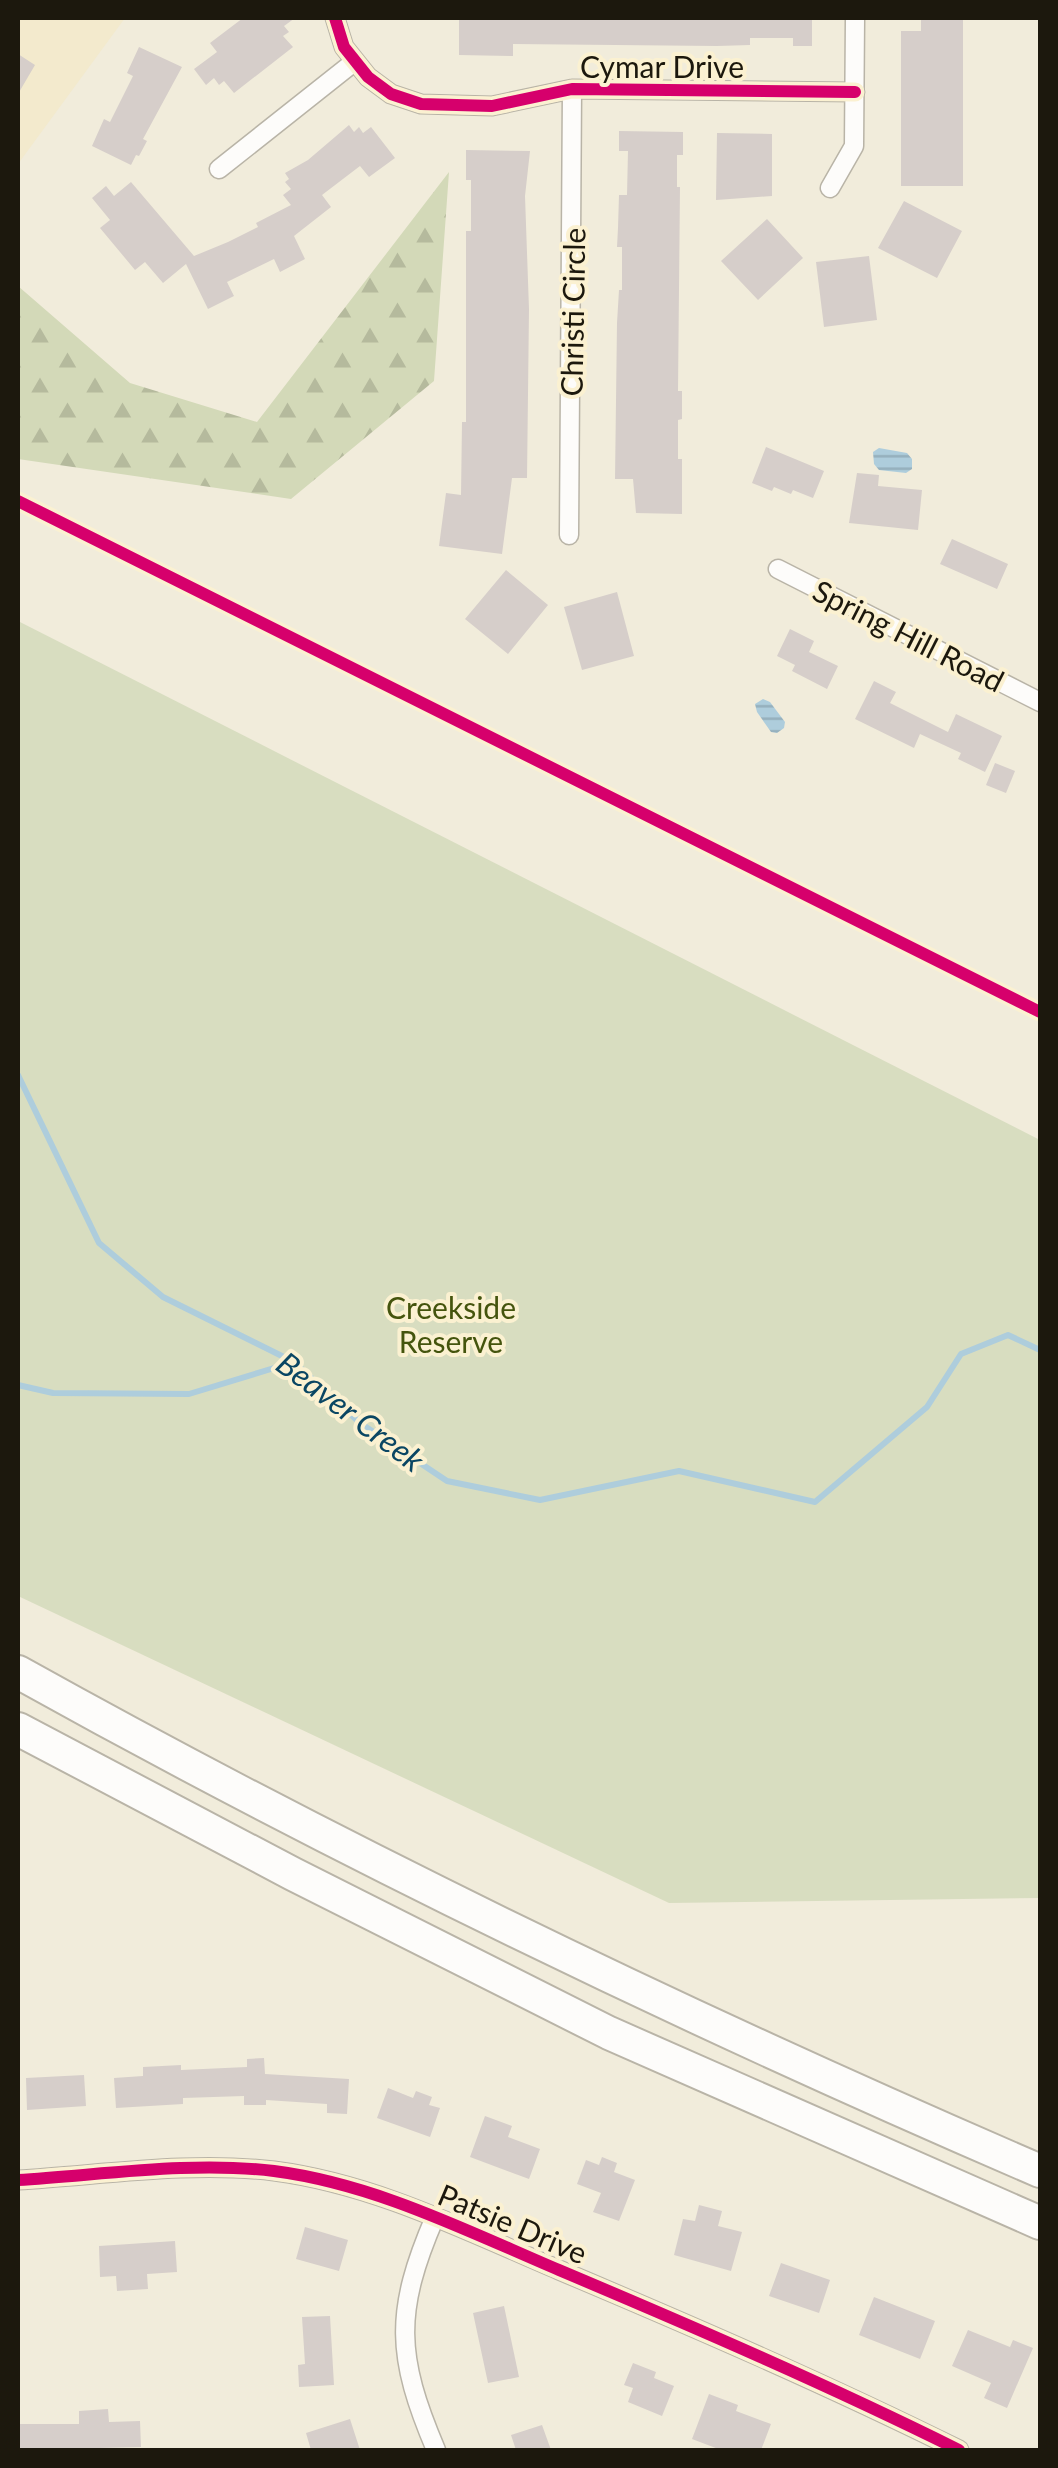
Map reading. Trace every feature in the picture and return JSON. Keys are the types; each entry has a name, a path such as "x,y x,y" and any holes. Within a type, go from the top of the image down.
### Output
{"highway":[{"path":"18,1672 179,1762 495,1923 811,2072 1040,2171"},
{"path":"18,1729 609,2033 1040,2223"}],"street":[{"name":"Cymar Drive","path":"335,18 344,47 354,62 391,94 421,104 492,106 572,89 854,92"},
{"path":"830,188 854,146 856,18"},
{"path":"220,169 354,62"},
{"name":"Christi Circle","path":"569,536 572,89"},
{"name":"Spring Hill Road","path":"778,569 1040,702"},
{"name":"Patsie Drive","path":"18,2180 182,2169 274,2172 346,2185 436,2218 784,2366 959,2450"},
{"path":"436,2218 416,2262 405,2316 413,2393 436,2450"}],"shaded area":[{"path":"18,18 125,18 18,164"}],"green space":[{"path":"449,172 434,381 291,499 18,459 18,286 130,383 257,422"},
{"name":"Creekside Reserve","path":"18,621 1040,1140 1040,1898 669,1903 18,1596"}],"water":[{"path":"879,448 907,453 912,469 906,473 879,470 873,452"},
{"path":"763,699 785,722 777,733 771,732 757,712 755,704"}],"building":[{"path":"243,18 295,18 284,26 289,32 283,36 293,47 234,93 224,81 219,85 214,78 206,85 194,69 217,52 210,43"},
{"path":"459,18 812,18 812,46 793,46 793,38 750,38 750,45 717,46 513,44 513,56 459,55"},
{"path":"921,18 963,18 963,186 901,186 901,31 921,31"},
{"path":"139,47 182,67 143,139 147,141 131,165 92,146 104,119 110,122 133,76 127,73"},
{"path":"18,54 35,65 18,94"},
{"path":"349,125 354,132 359,127 363,133 371,127 395,158 369,177 360,166 322,195 331,207 294,236 305,259 280,272 274,259 227,282 234,296 208,309 186,264 163,283 145,262 135,270 100,228 110,220 92,198 106,186 114,196 131,182 194,256 228,242 291,205 283,195 291,189 285,182 289,179 285,173 308,160"},
{"path":"619,131 683,132 683,155 677,155 678,391 682,391 678,459 682,459 682,514 636,513 633,479 615,479 617,323 622,290 622,247 617,247 619,195 627,195 628,151 619,151"},
{"path":"717,133 772,134 772,196 716,200"},
{"path":"466,150 530,151 525,196 529,309 527,478 512,478 502,554 439,546 446,493 461,495 462,422 466,422 466,231 471,231 471,180 466,180"},
{"path":"904,201 962,231 937,278 878,248"},
{"path":"767,219 803,258 758,300 721,261"},
{"path":"869,256 877,320 824,327 816,262"},
{"path":"766,447 824,471 813,498 752,483"},
{"path":"857,473 879,475 878,486 922,490 918,530 849,523"},
{"path":"952,539 1008,564 997,589 940,564"},
{"path":"506,570 548,605 508,654 465,619"},
{"path":"617,592 634,656 582,670 564,607"},
{"path":"790,629 814,641 809,652 838,666 827,689 792,671 795,665 777,656"},
{"path":"874,681 896,692 890,703 948,732 956,714 1002,736 985,772 958,759 961,753 920,734 914,748 855,719"},
{"path":"995,763 1015,771 1006,793 986,785"},
{"path":"264,2058 265,2074 349,2079 347,2114 327,2113 327,2104 266,2100 266,2105 244,2105 244,2096 183,2098 183,2104 116,2108 114,2078 143,2076 143,2067 247,2067 247,2059"},
{"path":"84,2075 86,2106 27,2110 26,2078"},
{"path":"388,2088 413,2098 416,2091 432,2097 429,2105 440,2108 430,2137 377,2118"},
{"path":"485,2116 512,2126 508,2137 540,2149 529,2179 470,2157"},
{"path":"602,2157 617,2163 614,2172 635,2180 619,2221 593,2212 601,2193 577,2184 586,2160 599,2165"},
{"path":"699,2205 722,2211 718,2226 742,2232 731,2271 674,2255 683,2219 695,2221"},
{"path":"305,2227 348,2240 339,2271 296,2259"},
{"path":"175,2241 177,2272 147,2274 148,2289 117,2291 116,2276 100,2277 99,2246"},
{"path":"781,2263 830,2280 819,2313 769,2296"},
{"path":"874,2297 935,2321 920,2359 859,2335"},
{"path":"504,2306 519,2377 488,2383 473,2313"},
{"path":"330,2316 334,2385 299,2387 298,2365 305,2364 302,2317"},
{"path":"968,2330 1010,2347 1013,2340 1033,2348 1007,2408 984,2398 991,2383 952,2366"},
{"path":"633,2363 656,2372 654,2378 674,2386 662,2416 628,2402 633,2388 624,2385"},
{"path":"709,2394 738,2405 736,2411 771,2424 761,2450 721,2450 692,2439"},
{"path":"108,2409 109,2422 140,2421 141,2447 18,2450 18,2424 79,2424 79,2411"},
{"path":"350,2419 360,2450 311,2450 306,2433"},
{"path":"542,2425 551,2450 516,2450 511,2435"}],"waterway":[{"name":"Beaver Creek","path":"18,1075 99,1243 163,1297 294,1362 360,1423 447,1481 540,1500 679,1471 815,1502 927,1407 961,1354 1008,1335 1040,1350"},
{"path":"18,1385 53,1393 189,1394 294,1362"}],"cycle path":[{"path":"335,18 344,47 368,77 391,94 421,104 492,106 572,89 855,92"},
{"path":"18,501 1040,1012"},
{"path":"18,2180 210,2167 274,2171 348,2186 455,2225 660,2313 959,2450"}]}
